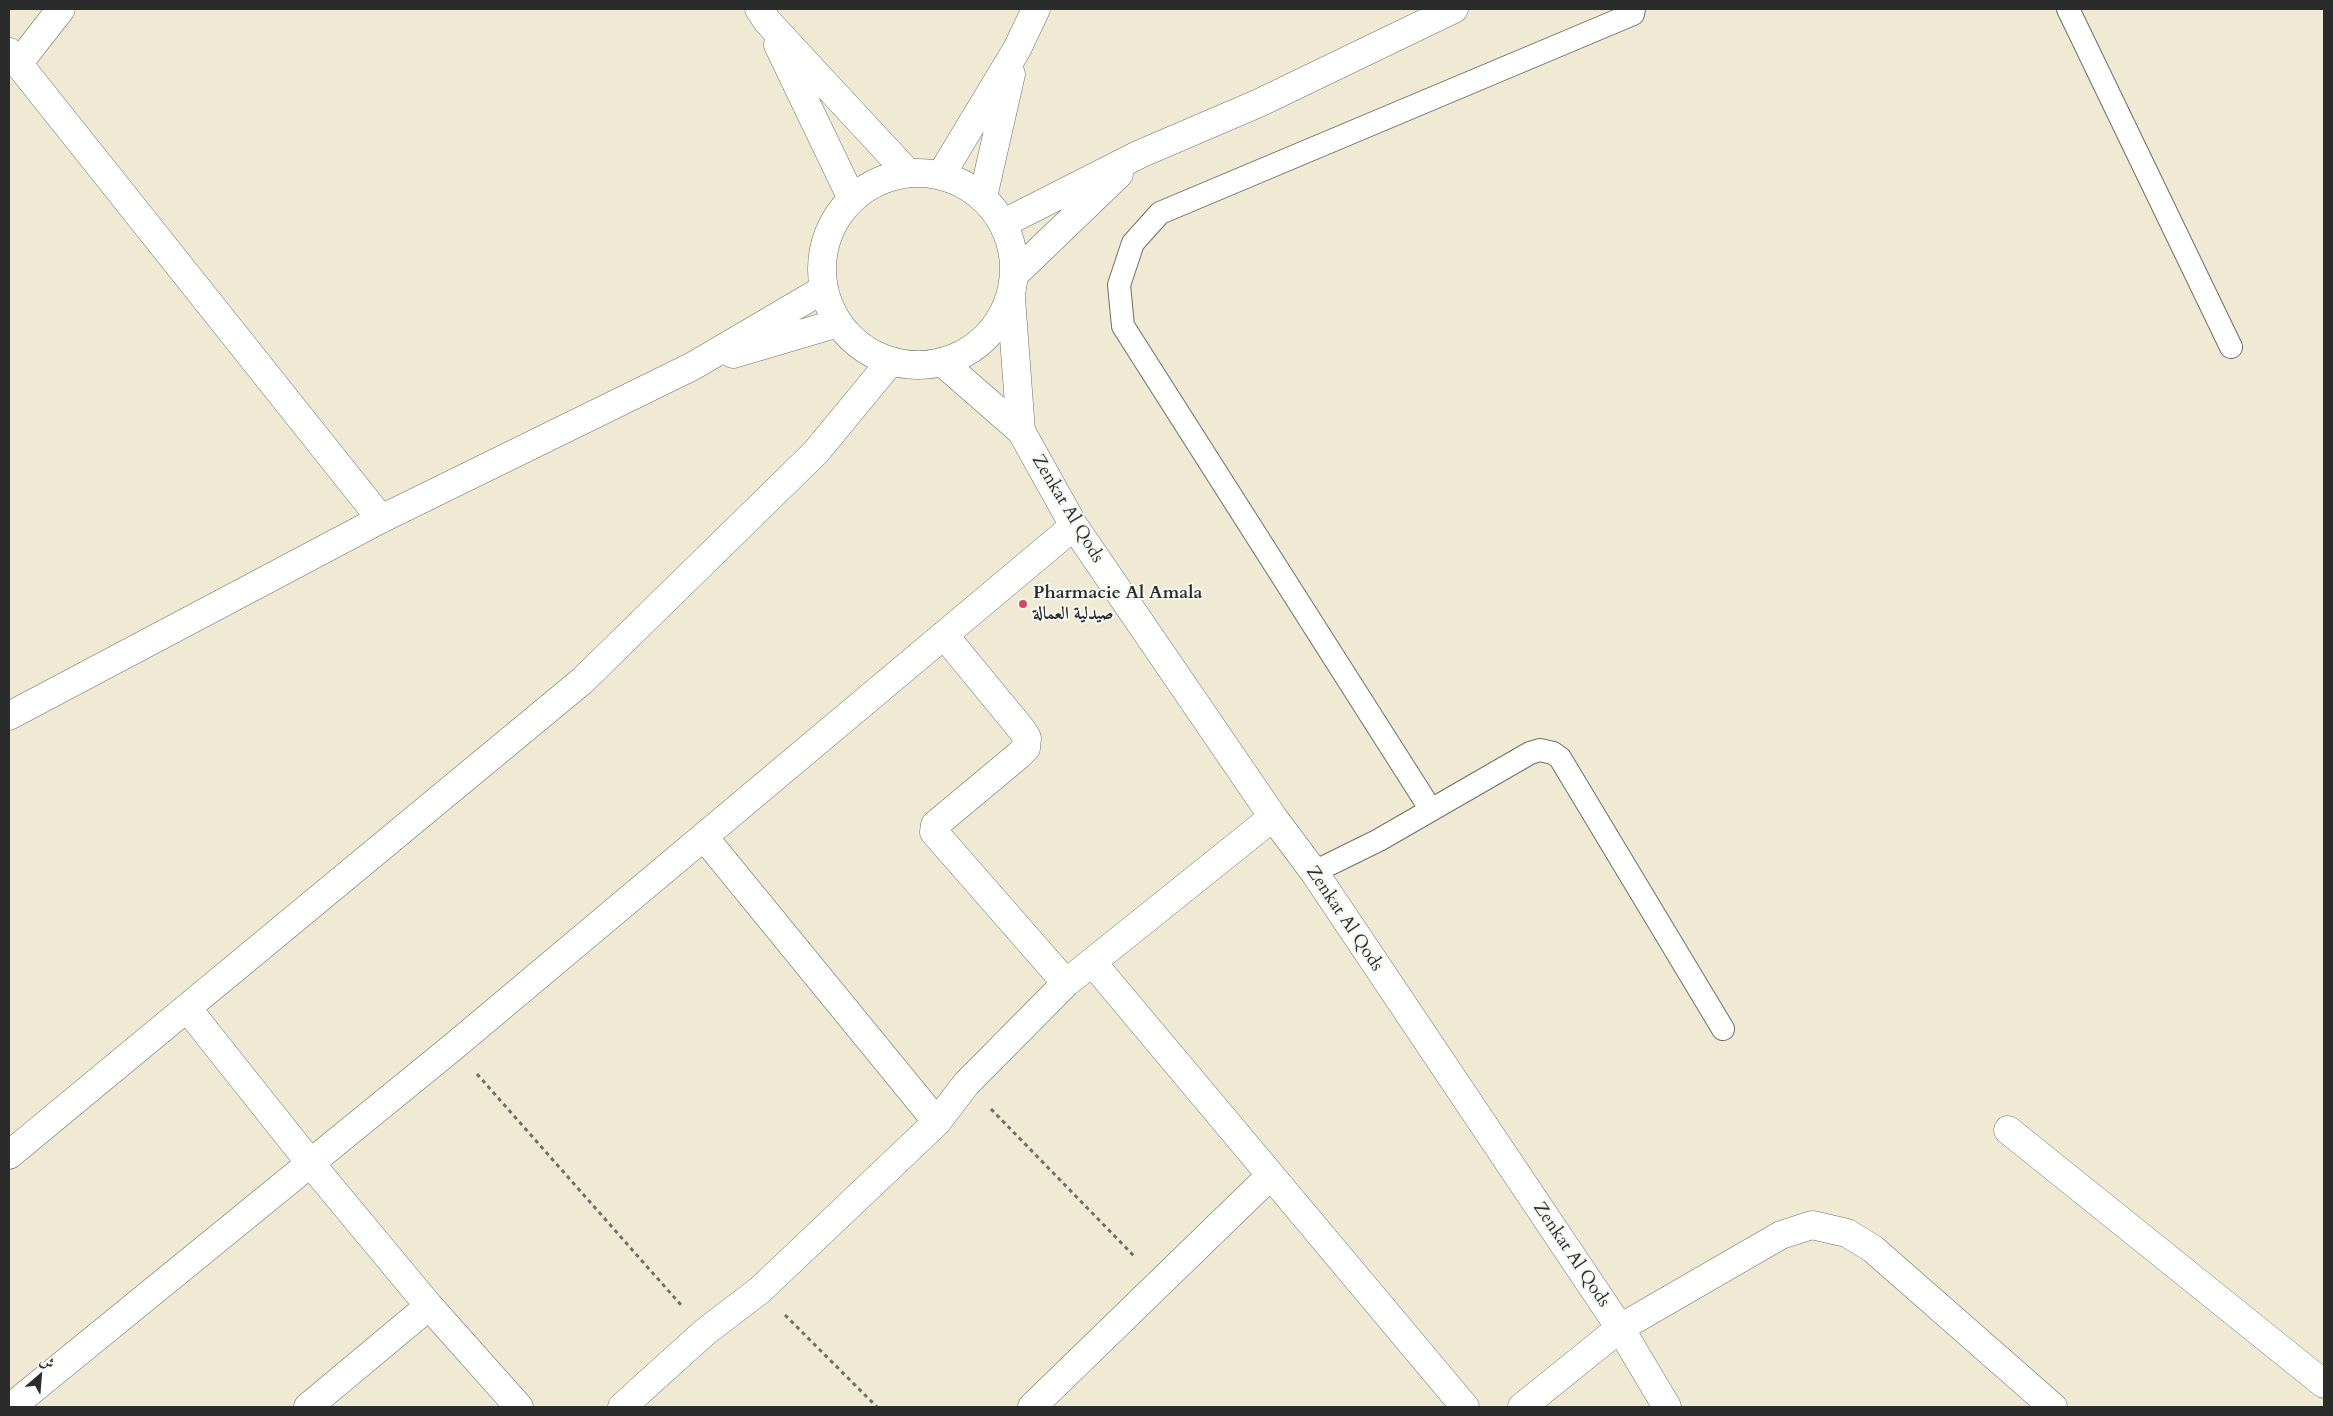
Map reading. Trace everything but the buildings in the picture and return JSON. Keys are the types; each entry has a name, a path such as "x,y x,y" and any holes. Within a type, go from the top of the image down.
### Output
{"street":[{"path":"61,9 13,58 381,519"},
{"path":"941,175 1017,50 1036,9"},
{"path":"1004,223 1140,154 1259,102 1454,9"},
{"path":"763,15 908,173"},
{"path":"763,15 852,199"},
{"path":"983,197 1017,50"},
{"path":"1021,431 1013,286 1012,248 1004,223 983,197 964,184 941,175 908,173 872,184 852,199 837,217 826,240 822,264 824,289 827,301 838,323 861,347 891,361 921,365 942,362 965,354 985,340 1000,320 1013,286 1140,154"},
{"path":"9,716 381,519 693,366 824,289"},
{"path":"693,366 838,323"},
{"path":"9,1155 582,680 816,452 891,361"},
{"path":"942,362 1021,431"},
{"name":"Zenkat Al Qods","path":"1021,431 1074,526 1273,817 1314,872 1620,1328 1667,1407"},
{"path":"11,1407 454,1047 1074,526"},
{"path":"944,635 1027,738 1026,748 935,824 934,832 1066,983"},
{"path":"623,1407 705,1332 760,1290 937,1122 966,1084 1066,983 1273,817"},
{"path":"704,837 937,1122"},
{"path":"1092,962 1465,1407"},
{"path":"187,1008 311,1164 429,1306 519,1407"},
{"path":"2008,1130 2324,1384"},
{"path":"1049,1402 1159,1282 1270,1176"},
{"path":"1522,1407 1620,1328 1781,1235 1812,1225 1847,1233 1873,1250 2053,1407"},
{"path":"308,1407 429,1306"}],"lane":[{"path":"1431,810 1123,326 1120,285 1133,244 1160,213 1632,14 1634,9"},
{"path":"2068,9 2231,347"},
{"path":"1314,872 1379,840 1530,753 1540,750 1553,753 1560,758 1723,1029"}],"path":[{"path":"454,1047 705,1332"},
{"path":"966,1084 1159,1282"},
{"path":"760,1290 877,1407"}],"place":[{"name":"Pharmacie Al Amala صيدلية العمالة","path":"1023,604"}]}
